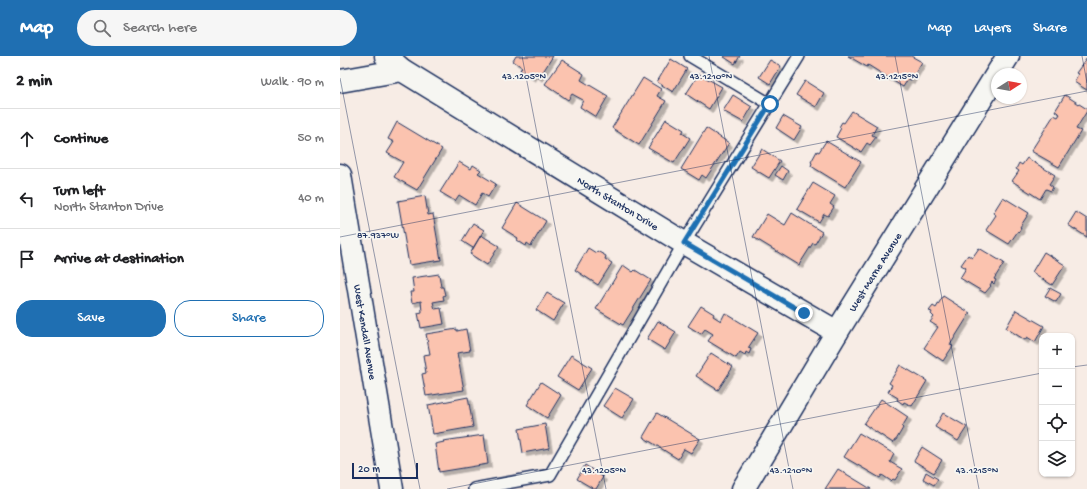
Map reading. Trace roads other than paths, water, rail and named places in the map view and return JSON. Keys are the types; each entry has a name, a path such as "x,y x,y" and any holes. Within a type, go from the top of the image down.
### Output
{"street":[{"name":"North Stanton Drive","path":"386,56 402,70 684,243 837,332"},
{"name":"West Marne Avenue","path":"743,489 1003,58"},
{"path":"340,81 402,70"},
{"name":"West Kendall Avenue","path":"340,175 392,489"}],"lane":[{"path":"690,56 770,104"},
{"path":"474,489 550,475 684,243 799,56"}]}
